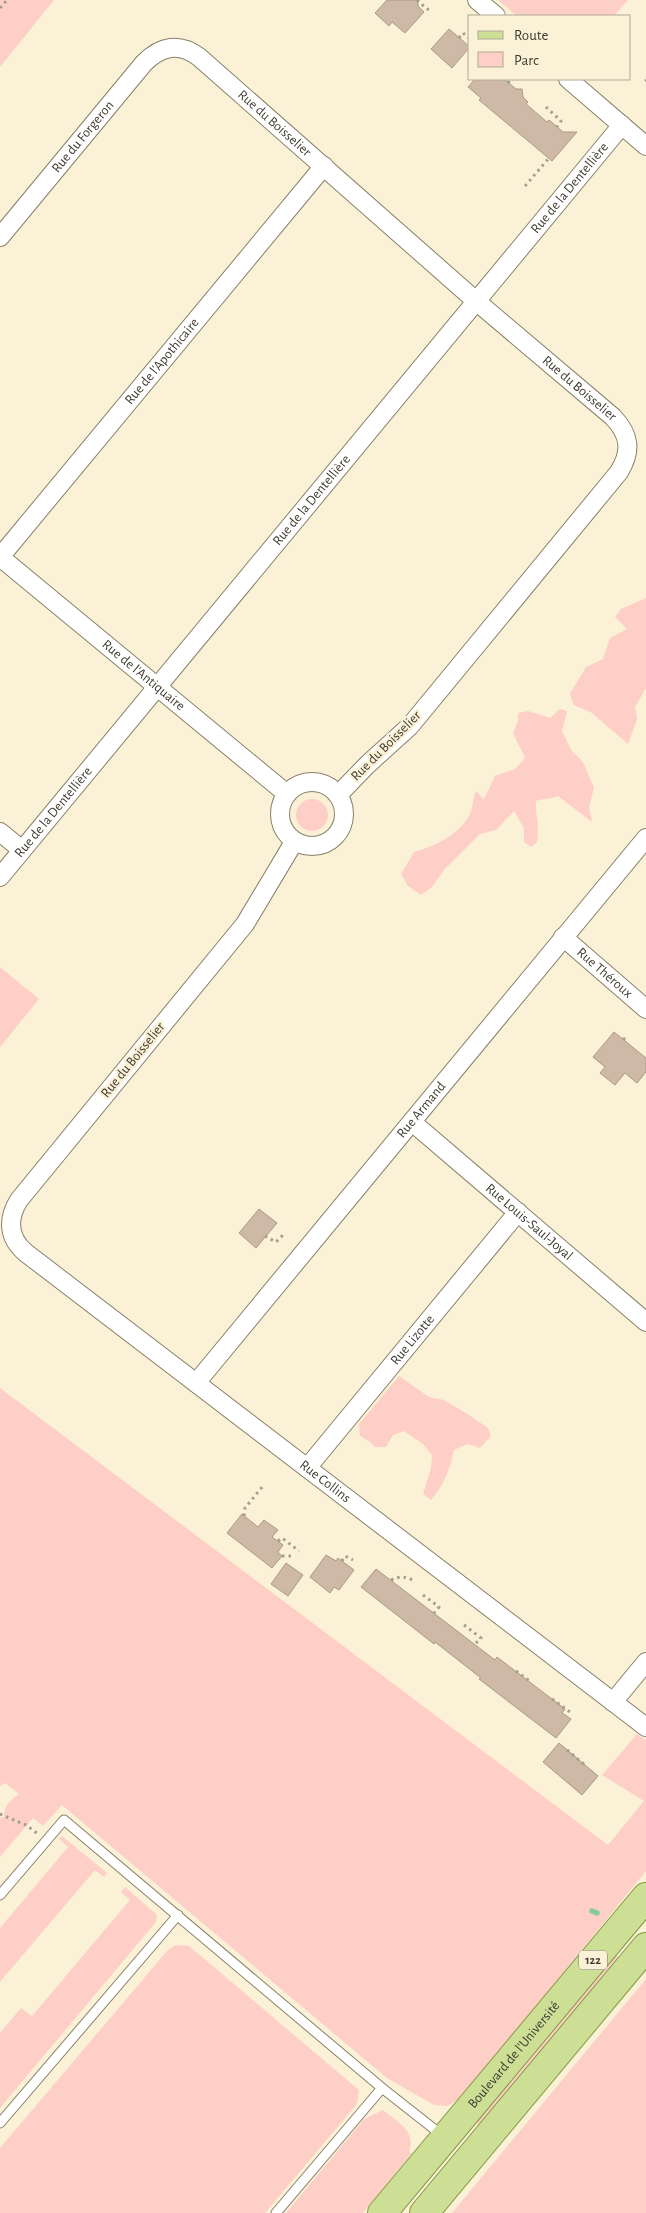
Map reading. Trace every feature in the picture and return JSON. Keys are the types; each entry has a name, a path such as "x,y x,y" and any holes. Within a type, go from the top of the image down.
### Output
{"main road":[{"name":"Boulevard de l'Université","path":"382,2213 646,1897"},
{"path":"424,2213 646,1948"}],"street":[{"name":"Rue du Boisselier","path":"172,47 186,50 199,57 621,425 628,442 625,463 410,726 367,765 338,795"},
{"name":"Rue du Forgeron","path":"0,237 144,62 157,52 172,47"},
{"path":"569,80 646,146"},
{"name":"Rue de la Dentellière","path":"0,876 622,125"},
{"name":"Rue de l'Apothicaire","path":"0,557 324,166"},
{"name":"Rue de l'Antiquaire","path":"0,557 287,794"},
{"path":"308,782 325,785 338,795 344,812 344,821 336,836 320,846 312,847 294,842 288,836 280,820 282,802 287,794 308,782"},
{"path":"0,832 22,850"},
{"name":"Rue Armand","path":"196,1383 646,838"},
{"name":"Rue du Boisselier","path":"11,1230 13,1212 19,1200 245,924 294,842"},
{"name":"Rue Théroux","path":"563,938 646,1009"},
{"name":"Rue Louis-Saul-Joyal","path":"412,1122 646,1322"},
{"name":"Rue Lizotte","path":"307,1468 518,1212"},
{"name":"Rue Collins","path":"11,1230 16,1243 26,1254 646,1727"},
{"path":"613,1702 646,1662"},
{"path":"445,2138 470,2158"}],"lane":[{"path":"0,1894 64,1820 382,2088 445,2138"},
{"path":"0,2123 178,1915"},
{"path":"276,2213 382,2088"}],"path":[{"path":"0,8 7,0"},
{"path":"417,0 427,9 432,10"},
{"path":"459,38 463,33 468,37"},
{"path":"546,107 561,121 557,127"},
{"path":"525,186 549,158"},
{"path":"624,1035 624,1040"},
{"path":"265,1236 276,1242 284,1234"},
{"path":"244,1516 245,1508 263,1486"},
{"path":"278,1541 282,1538 299,1551"},
{"path":"282,1556 295,1556"},
{"path":"342,1561 345,1556 353,1560"},
{"path":"391,1580 399,1577 408,1577 414,1581"},
{"path":"423,1595 439,1607 434,1613"},
{"path":"464,1625 481,1638 475,1644"},
{"path":"516,1672 531,1682"},
{"path":"552,1699 570,1712"},
{"path":"567,1750 585,1765"},
{"path":"0,1814 26,1825 46,1840"}],"green space":[{"path":"0,0 54,0 0,67"},
{"path":"498,0 628,0 615,15 516,15"},
{"path":"646,598 646,688 635,707 637,719 628,744 592,713 574,705 570,694 586,667 603,659 610,638 627,629 615,617 621,609"},
{"path":"560,709 567,711 562,731 571,750 583,762 594,788 589,807 592,822 558,796 536,801 538,836 537,842 531,847 524,842 524,828 514,811 496,830 480,834 444,870 432,887 421,895 408,886 401,874 414,852 446,839 460,828 470,814 476,791 484,799 495,776 515,769 525,758 513,733 518,721 518,713 528,711 550,718"},
{"path":"312,799 323,804 328,815 323,826 312,831 301,826 296,815 301,804"},
{"path":"0,967 39,999 0,1047"},
{"path":"399,1376 429,1397 444,1400 469,1415 488,1428 491,1436 480,1448 468,1444 454,1450 446,1476 440,1489 431,1500 423,1494 431,1468 432,1455 423,1444 404,1431 393,1435 386,1447 375,1447 360,1436 359,1424"},
{"path":"0,1388 608,1845 644,1801 602,1775 637,1734 646,1740 646,1871 462,2097 448,2106 434,2105 387,2078 62,1805 43,1826 33,1818 0,1857 0,1818 4,1817 8,1803 19,1794 5,1783 0,1786"},
{"path":"62,1836 107,1873 104,1877 95,1870 0,1982 0,1928 68,1847 59,1839"},
{"path":"125,1887 157,1915 156,1922 0,2108 0,2033 21,2008 32,2016 130,1900 121,1892"},
{"path":"174,1946 189,1946 359,2090 357,2104 265,2213 0,2213 0,2148 167,1951"},
{"path":"613,1953 619,1957 577,2014 481,2127 475,2121"},
{"path":"646,1979 646,2213 452,2213"},
{"path":"383,2110 408,2132 411,2144 409,2151 411,2154 363,2213 286,2213 364,2119"}],"building":[{"path":"387,0 418,0 418,6 424,12 405,33 392,22 389,26 375,13"},
{"path":"449,29 468,45 468,49 452,68 431,49"},
{"path":"474,80 505,80 516,89 522,89 523,97 528,102 526,104 547,122 549,120 563,132 577,132 552,161 479,100 481,98 468,87"},
{"path":"614,1032 646,1058 646,1072 637,1083 625,1073 615,1085 600,1073 605,1067 593,1057"},
{"path":"259,1209 277,1223 256,1248 239,1233"},
{"path":"242,1514 258,1527 264,1520 278,1530 272,1537 283,1545 278,1552 282,1556 272,1568 227,1533"},
{"path":"326,1555 336,1561 338,1558 354,1570 339,1590 334,1587 330,1593 310,1577"},
{"path":"286,1563 303,1575 288,1596 271,1584"},
{"path":"376,1569 495,1660 497,1657 565,1709 562,1713 571,1719 556,1738 479,1679 481,1678 435,1642 434,1644 361,1587"},
{"path":"559,1743 598,1776 582,1795 543,1762"}],"waterway":[{"path":"592,1911 597,1913"}]}
